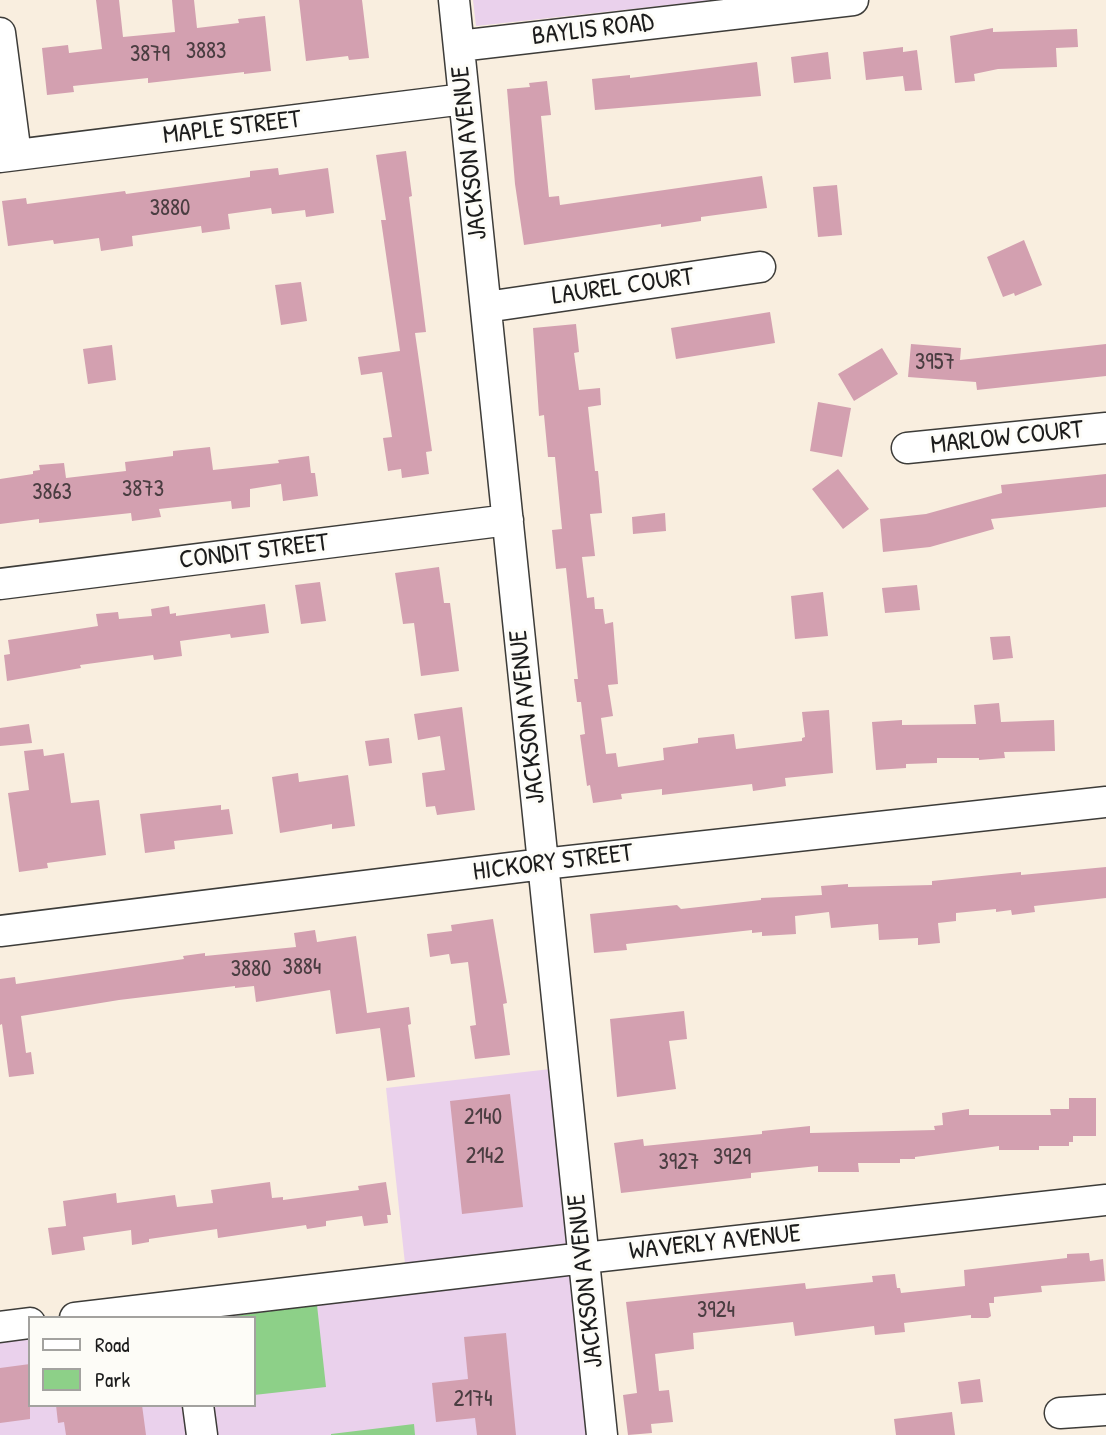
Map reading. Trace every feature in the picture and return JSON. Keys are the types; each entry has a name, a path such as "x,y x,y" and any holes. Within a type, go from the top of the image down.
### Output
{"street":[{"name":"JACKSON AVENUE","path":"454,0 602,1435"},
{"name":"BAYLIS ROAD","path":"459,46 853,0"},
{"path":"0,33 8,156"},
{"name":"MAPLE STREET","path":"8,156 464,99"},
{"name":"LAUREL COURT","path":"486,307 760,267"},
{"name":"MARLOW COURT","path":"907,448 1106,428"},
{"name":"CONDIT STREET","path":"0,584 508,520"},
{"name":"HICKORY STREET","path":"0,931 543,863 1106,802"},
{"name":"WAVERLY AVENUE","path":"107,1316 187,1311 584,1258 1106,1200"},
{"path":"0,1327 28,1323"},
{"path":"198,1407 202,1435"},
{"path":"1060,1413 1106,1410"}],"shaded area":[{"path":"473,0 715,0 476,26"},
{"path":"559,1068 599,1435 0,1435 0,1324 28,1321 28,1407 256,1407 256,1316 68,1316 406,1273 386,1088"}],"green space":[{"path":"317,1305 326,1387 256,1395 256,1316 234,1316"},
{"path":"414,1424 415,1435 331,1435 331,1434"}],"building":[{"path":"96,0 119,0 123,37 175,32 172,0 194,0 197,28 239,23 238,19 265,16 271,71 148,83 148,78 73,86 74,92 47,95 42,48 68,45 69,53 102,49"},
{"path":"299,0 362,0 369,58 349,60 348,56 306,61"},
{"path":"993,28 993,32 1077,29 1078,47 1056,48 1057,67 998,69 974,74 975,81 955,83 950,36"},
{"path":"903,47 903,52 917,50 922,90 905,91 903,76 866,80 863,52"},
{"path":"828,52 831,79 794,83 791,57"},
{"path":"757,62 761,96 595,110 592,79 630,75 630,78"},
{"path":"547,81 551,115 541,116 549,197 559,196 560,205 762,176 767,208 701,217 701,221 661,227 661,224 524,245 515,184 507,89 530,87 529,83"},
{"path":"406,151 426,332 415,333 432,451 426,452 429,474 402,478 401,469 388,471 383,438 392,437 382,372 361,375 358,357 400,351 381,220 386,220 376,155"},
{"path":"278,168 279,175 328,168 334,213 306,217 305,210 272,214 271,208 228,214 230,229 202,233 201,226 132,236 133,246 101,251 99,238 8,246 2,201 26,198 27,204 125,191 126,194 250,177 250,171"},
{"path":"837,185 842,235 818,237 813,187"},
{"path":"1024,240 1042,285 1015,296 1014,293 1003,297 987,257"},
{"path":"301,282 307,321 281,325 275,285"},
{"path":"770,312 775,343 676,359 671,328"},
{"path":"576,324 579,352 574,353 579,390 600,388 601,405 588,407 602,513 590,514 595,556 582,557 587,598 594,597 595,609 603,609 605,624 613,622 618,684 608,685 613,716 601,718 606,754 616,753 618,767 664,760 663,748 698,743 698,738 734,734 736,749 802,741 805,737 802,712 829,710 833,773 785,778 786,786 753,791 752,784 662,795 662,789 621,794 622,799 593,803 590,785 587,786 580,735 585,734 581,702 577,702 574,679 578,679 566,568 556,569 552,530 562,529 555,457 548,457 544,415 539,416 533,328"},
{"path":"911,344 961,348 960,360 1106,344 1106,376 977,390 976,382 908,377"},
{"path":"112,345 116,380 88,384 83,349"},
{"path":"882,348 898,374 854,401 838,374"},
{"path":"818,402 851,408 842,457 810,451"},
{"path":"210,447 213,470 279,463 278,460 309,456 311,473 315,473 318,496 283,501 281,484 250,489 250,507 232,509 231,501 159,509 161,517 132,521 131,513 39,523 39,519 0,524 0,479 33,474 33,471 40,470 39,465 64,463 66,478 126,471 125,462 173,456 173,451"},
{"path":"838,469 869,509 843,529 812,489"},
{"path":"1106,474 1106,507 991,519 994,529 930,547 883,552 880,519 926,514 1002,493 1001,485"},
{"path":"665,513 666,531 633,534 632,517"},
{"path":"439,567 444,603 450,603 459,671 421,676 414,623 403,624 395,573"},
{"path":"320,582 326,621 301,624 295,585"},
{"path":"917,585 920,610 885,613 882,588"},
{"path":"823,592 828,636 795,639 791,596"},
{"path":"265,604 269,633 231,638 230,634 180,641 182,656 154,660 153,655 80,665 81,668 7,681 4,655 10,654 8,640 98,626 96,614 118,612 119,619 152,616 151,609 169,606 170,614 176,613 176,616"},
{"path":"1010,636 1013,658 993,660 990,637"},
{"path":"999,703 1001,722 1054,720 1055,751 1004,752 1005,758 979,760 937,758 937,763 906,764 906,768 876,770 872,722 902,720 902,725 976,724 974,705"},
{"path":"462,707 475,810 437,815 435,806 426,807 422,773 445,770 440,736 418,740 414,714"},
{"path":"29,724 32,743 0,746 0,728"},
{"path":"389,738 392,763 369,766 365,741"},
{"path":"43,749 44,756 64,753 71,803 99,800 106,855 47,863 48,868 19,872 8,793 29,790 24,751"},
{"path":"298,773 299,782 348,775 355,826 332,829 332,824 280,833 272,777"},
{"path":"221,805 221,810 229,809 233,834 174,841 175,849 145,853 140,814"},
{"path":"1106,867 1106,898 1034,906 1035,912 1012,915 1011,910 996,912 996,909 956,913 956,921 938,923 940,943 918,945 918,938 879,940 878,924 831,928 829,912 795,916 796,934 762,936 762,932 752,933 752,930 626,944 627,950 594,953 590,914 677,905 681,909 761,898 822,895 821,886 932,885 932,881"},
{"path":"493,919 507,1003 503,1004 510,1055 475,1059 470,1026 476,1025 468,962 451,964 449,954 430,957 427,934 452,931 451,925"},
{"path":"315,930 317,942 356,936 367,1013 409,1007 411,1024 408,1025 415,1077 387,1081 380,1028 336,1034 330,990 256,1002 254,986 235,986 119,1000 21,1016 26,1053 31,1052 34,1074 9,1077 2,1024 0,1025 0,979 15,977 16,984 184,959 183,956 205,953 205,956 296,947 294,933"},
{"path":"684,1011 687,1039 669,1041 676,1089 617,1097 610,1019"},
{"path":"510,1094 523,1207 462,1214 450,1101"},
{"path":"1069,1098 1096,1098 1096,1136 1073,1136 1073,1142 1069,1142 1069,1146 1039,1146 1039,1150 999,1150 999,1146 900,1159 900,1163 858,1163 859,1172 818,1172 818,1166 751,1173 751,1178 621,1193 614,1143 643,1139 644,1146 762,1134 762,1131 810,1126 810,1133 935,1130 934,1126 943,1125 942,1113 969,1109 969,1115 1051,1115 1050,1109 1069,1109"},
{"path":"270,1182 272,1198 283,1197 283,1200 359,1190 358,1186 386,1182 391,1215 387,1215 388,1223 364,1226 362,1216 326,1221 326,1226 307,1229 306,1225 218,1238 217,1229 149,1239 149,1242 132,1245 131,1230 83,1237 85,1250 52,1255 48,1228 66,1226 63,1201 116,1193 117,1203 175,1195 177,1207 213,1203 211,1190"},
{"path":"1089,1253 1090,1261 1103,1259 1105,1281 1041,1286 1042,1292 994,1297 994,1303 989,1303 991,1316 988,1318 971,1318 971,1315 904,1323 905,1332 875,1335 874,1326 795,1336 793,1322 693,1333 694,1349 655,1354 659,1391 669,1390 673,1422 651,1424 652,1433 628,1435 623,1395 637,1393 626,1302 805,1283 806,1289 873,1282 872,1276 895,1274 897,1288 900,1288 901,1293 965,1286 964,1270"},
{"path":"506,1333 516,1435 477,1435 475,1418 436,1422 432,1383 468,1379 464,1337"},
{"path":"28,1364 30,1419 0,1423 0,1368"},
{"path":"980,1379 983,1402 961,1404 958,1382"},
{"path":"56,1407 142,1407 146,1435 66,1435 64,1422 58,1423"},
{"path":"952,1412 955,1435 896,1435 894,1419"}]}
